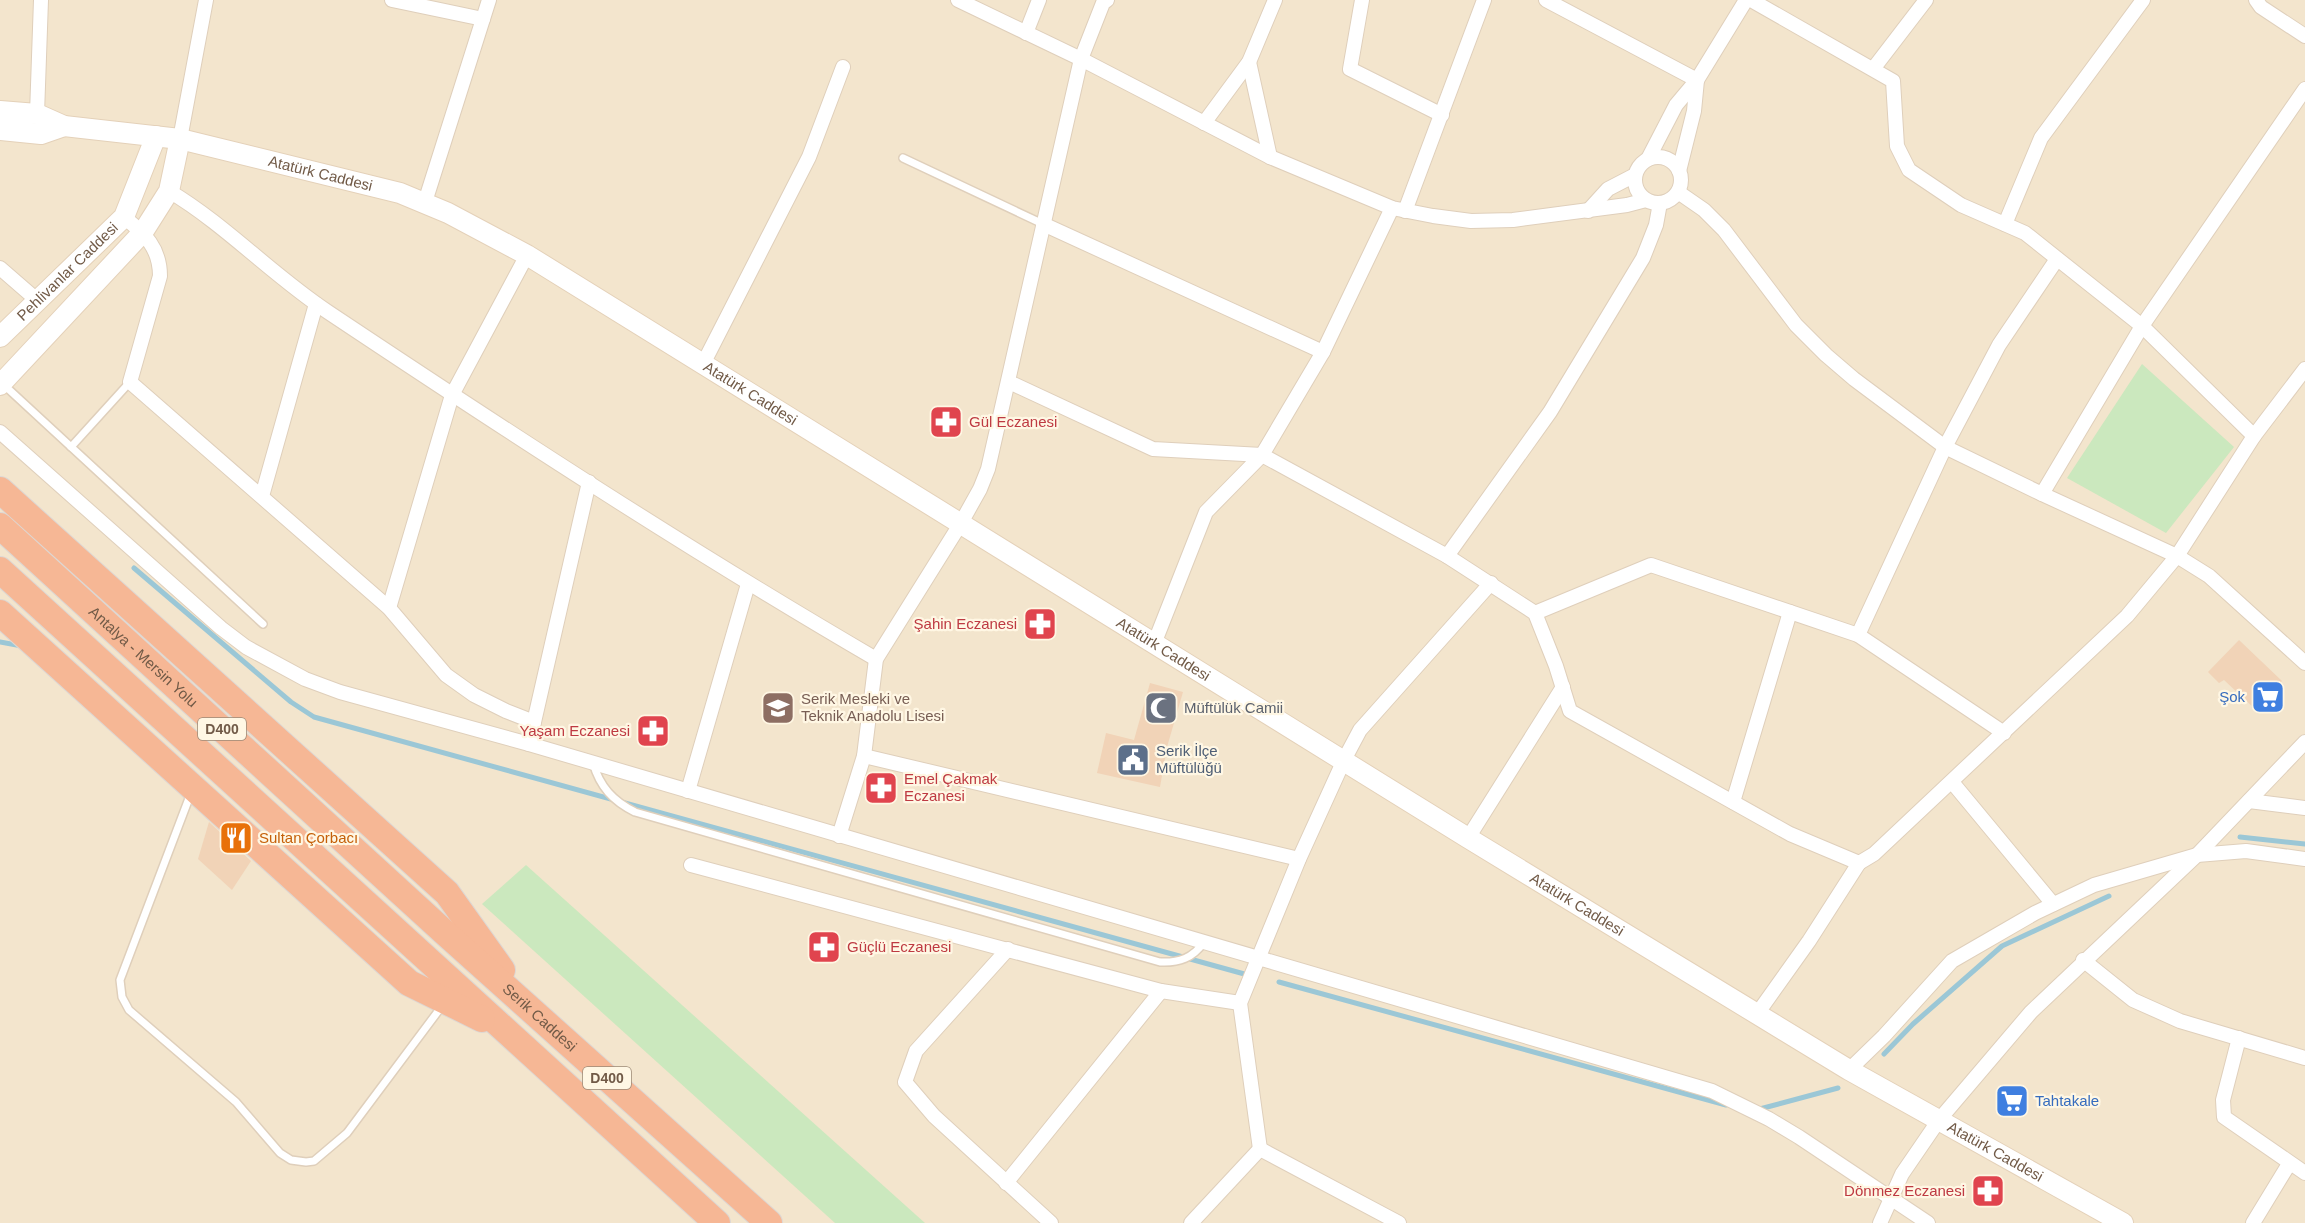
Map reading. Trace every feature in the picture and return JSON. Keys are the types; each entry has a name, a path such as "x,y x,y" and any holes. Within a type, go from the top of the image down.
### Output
{"highway":[{"path":"0,490 447,893 528,1007"},
{"name":"Antalya - Mersin Yolu","path":"0,526 444,932"},
{"name":"Serik Caddesi","path":"0,570 717,1223"},
{"path":"0,613 409,983 508,1032"},
{"name":"Serik Caddesi","path":"444,932 769,1223"}],"main road":[{"name":"Atatürk Caddesi","path":"0,111 37,114 63,126 180,139 326,174 425,202 527,255 702,366 1757,1014 1850,1070 2123,1223"},
{"path":"0,130 41,134 63,126"},
{"name":"Pehlivanlar Caddesi","path":"0,337 124,217 156,136"},
{"path":"1,384 143,232 169,191 180,139"}],"street":[{"path":"37,114 40,0"},
{"path":"180,139 206,0"},
{"path":"392,0 483,19"},
{"path":"425,202 489,0"},
{"path":"958,0 1080,59 1270,157 1398,209 1471,221 1513,220 1587,211 1646,200 1660,203 1673,198 1678,192 1681,178 1679,171 1669,160 1655,157 1648,159"},
{"path":"1026,33 1039,0"},
{"path":"839,836 864,756 876,659 961,523 988,469 1080,59 1103,3 1107,0"},
{"path":"1204,123 1249,62 1275,0"},
{"path":"1362,0 1350,69 1442,116"},
{"path":"1154,644 1206,512 1262,455 1323,352 1398,209 1442,116 1484,0"},
{"path":"1546,0 1697,80"},
{"path":"1646,200 1636,190 1637,168 1648,159 1676,105 1697,80 1746,0"},
{"path":"1751,0 1893,81 1897,146 1909,170 1961,205 2025,233 2142,326 2254,436"},
{"path":"1873,69 1926,0"},
{"path":"2005,224 2041,138 2143,0"},
{"path":"2256,0 2261,7 2305,36"},
{"path":"1249,62 1270,157"},
{"path":"702,366 809,157 843,67"},
{"path":"1679,171 1694,111 1697,80"},
{"path":"2042,494 2142,326 2305,88"},
{"path":"1587,211 1608,189 1635,175"},
{"path":"169,191 195,207 316,304 452,395 748,585 876,659"},
{"path":"1678,192 1704,210 1724,230 1796,325 1854,379 1945,447 2177,556 2209,576 2305,663"},
{"path":"1447,556 1556,403 1643,258 1656,225 1660,203"},
{"path":"124,217 143,232 157,253 160,276 130,382 390,608 446,675 474,695 534,722"},
{"path":"1043,224 1323,352"},
{"path":"390,608 452,395 527,255"},
{"path":"1858,635 1945,447 2000,345 2057,259"},
{"path":"0,268 38,301"},
{"path":"262,496 316,304"},
{"path":"1757,1014 1809,941 1859,863 1875,854 2127,616 2177,556 2254,436 2305,369"},
{"path":"1009,382 1152,449 1262,455 1447,556 1535,613 1570,711 1790,834 1859,863"},
{"path":"0,432 221,628 246,647 305,679 340,692 529,744 1712,1091 1761,1114 1799,1137 1928,1223"},
{"path":"529,744 589,482"},
{"path":"1535,613 1651,565 1858,635 2004,733"},
{"path":"1260,1149 1240,1003 1299,859 1360,730 1491,583"},
{"path":"688,791 748,585"},
{"path":"1732,802 1790,612"},
{"path":"1468,838 1563,687"},
{"path":"1880,1223 1902,1174 1939,1120 2031,1012 2083,960 2197,855 2305,742"},
{"path":"864,756 1299,859"},
{"path":"1952,782 2053,904"},
{"path":"2249,801 2305,808"},
{"path":"1850,1070 1952,961 2053,904 2094,885 2197,855 2246,851 2305,859"},
{"path":"691,865 1161,991 1240,1003"},
{"path":"1008,949 916,1051 905,1082 934,1116 1051,1223"},
{"path":"2083,960 2133,1000 2180,1021 2305,1058"},
{"path":"1006,1183 1161,991"},
{"path":"2240,1038 2223,1100 2224,1118 2305,1173"},
{"path":"1260,1149 1394,1222"},
{"path":"1191,1223 1260,1149"},
{"path":"2253,1223 2289,1164"}],"lane":[{"path":"903,159 1043,224"},
{"path":"71,447 130,382"},
{"path":"1,384 263,624"},
{"path":"593,763 604,789 613,799 635,812 1160,962 1187,958 1204,942"},
{"path":"193,788 120,980 122,997 129,1010 236,1102 280,1153 298,1162 314,1161 347,1133 446,1001"}],"shaded area":[{"path":"0,0 2305,0 2305,1223 0,1223"}],"green space":[{"path":"2142,364 2234,447 2166,533 2067,478"},
{"path":"526,865 925,1223 835,1223 482,904"}],"building":[{"path":"2239,640 2282,681 2255,709 2224,680 2219,683 2208,672"},
{"path":"1150,683 1183,692 1167,747 1160,787 1097,773 1106,733 1134,740"},
{"path":"209,822 251,861 232,890 198,859"}],"waterway":[{"path":"134,568 291,702 314,717 1248,975"},
{"path":"0,642 22,646"},
{"path":"2240,837 2305,844"},
{"path":"1884,1054 1913,1024 2002,946 2109,896"},
{"path":"1279,982 1726,1105"},
{"path":"1756,1110 1838,1088"}],"place":[{"name":"Gül Eczanesi","path":"946,422"},
{"name":"Şahin Eczanesi","path":"1040,624"},
{"name":"Şok","path":"2268,697"},
{"name":"Serik Mesleki ve Teknik Anadolu Lisesi","path":"778,708"},
{"name":"Müftülük Camii","path":"1161,708"},
{"name":"Yaşam Eczanesi","path":"653,731"},
{"name":"Serik İlçe Müftülüğü","path":"1133,760"},
{"name":"Emel Çakmak Eczanesi","path":"881,788"},
{"name":"Sultan Çorbacı","path":"236,838"},
{"name":"Güçlü Eczanesi","path":"824,947"},
{"name":"Tahtakale","path":"2012,1101"},
{"name":"Dönmez Eczanesi","path":"1988,1191"}]}
